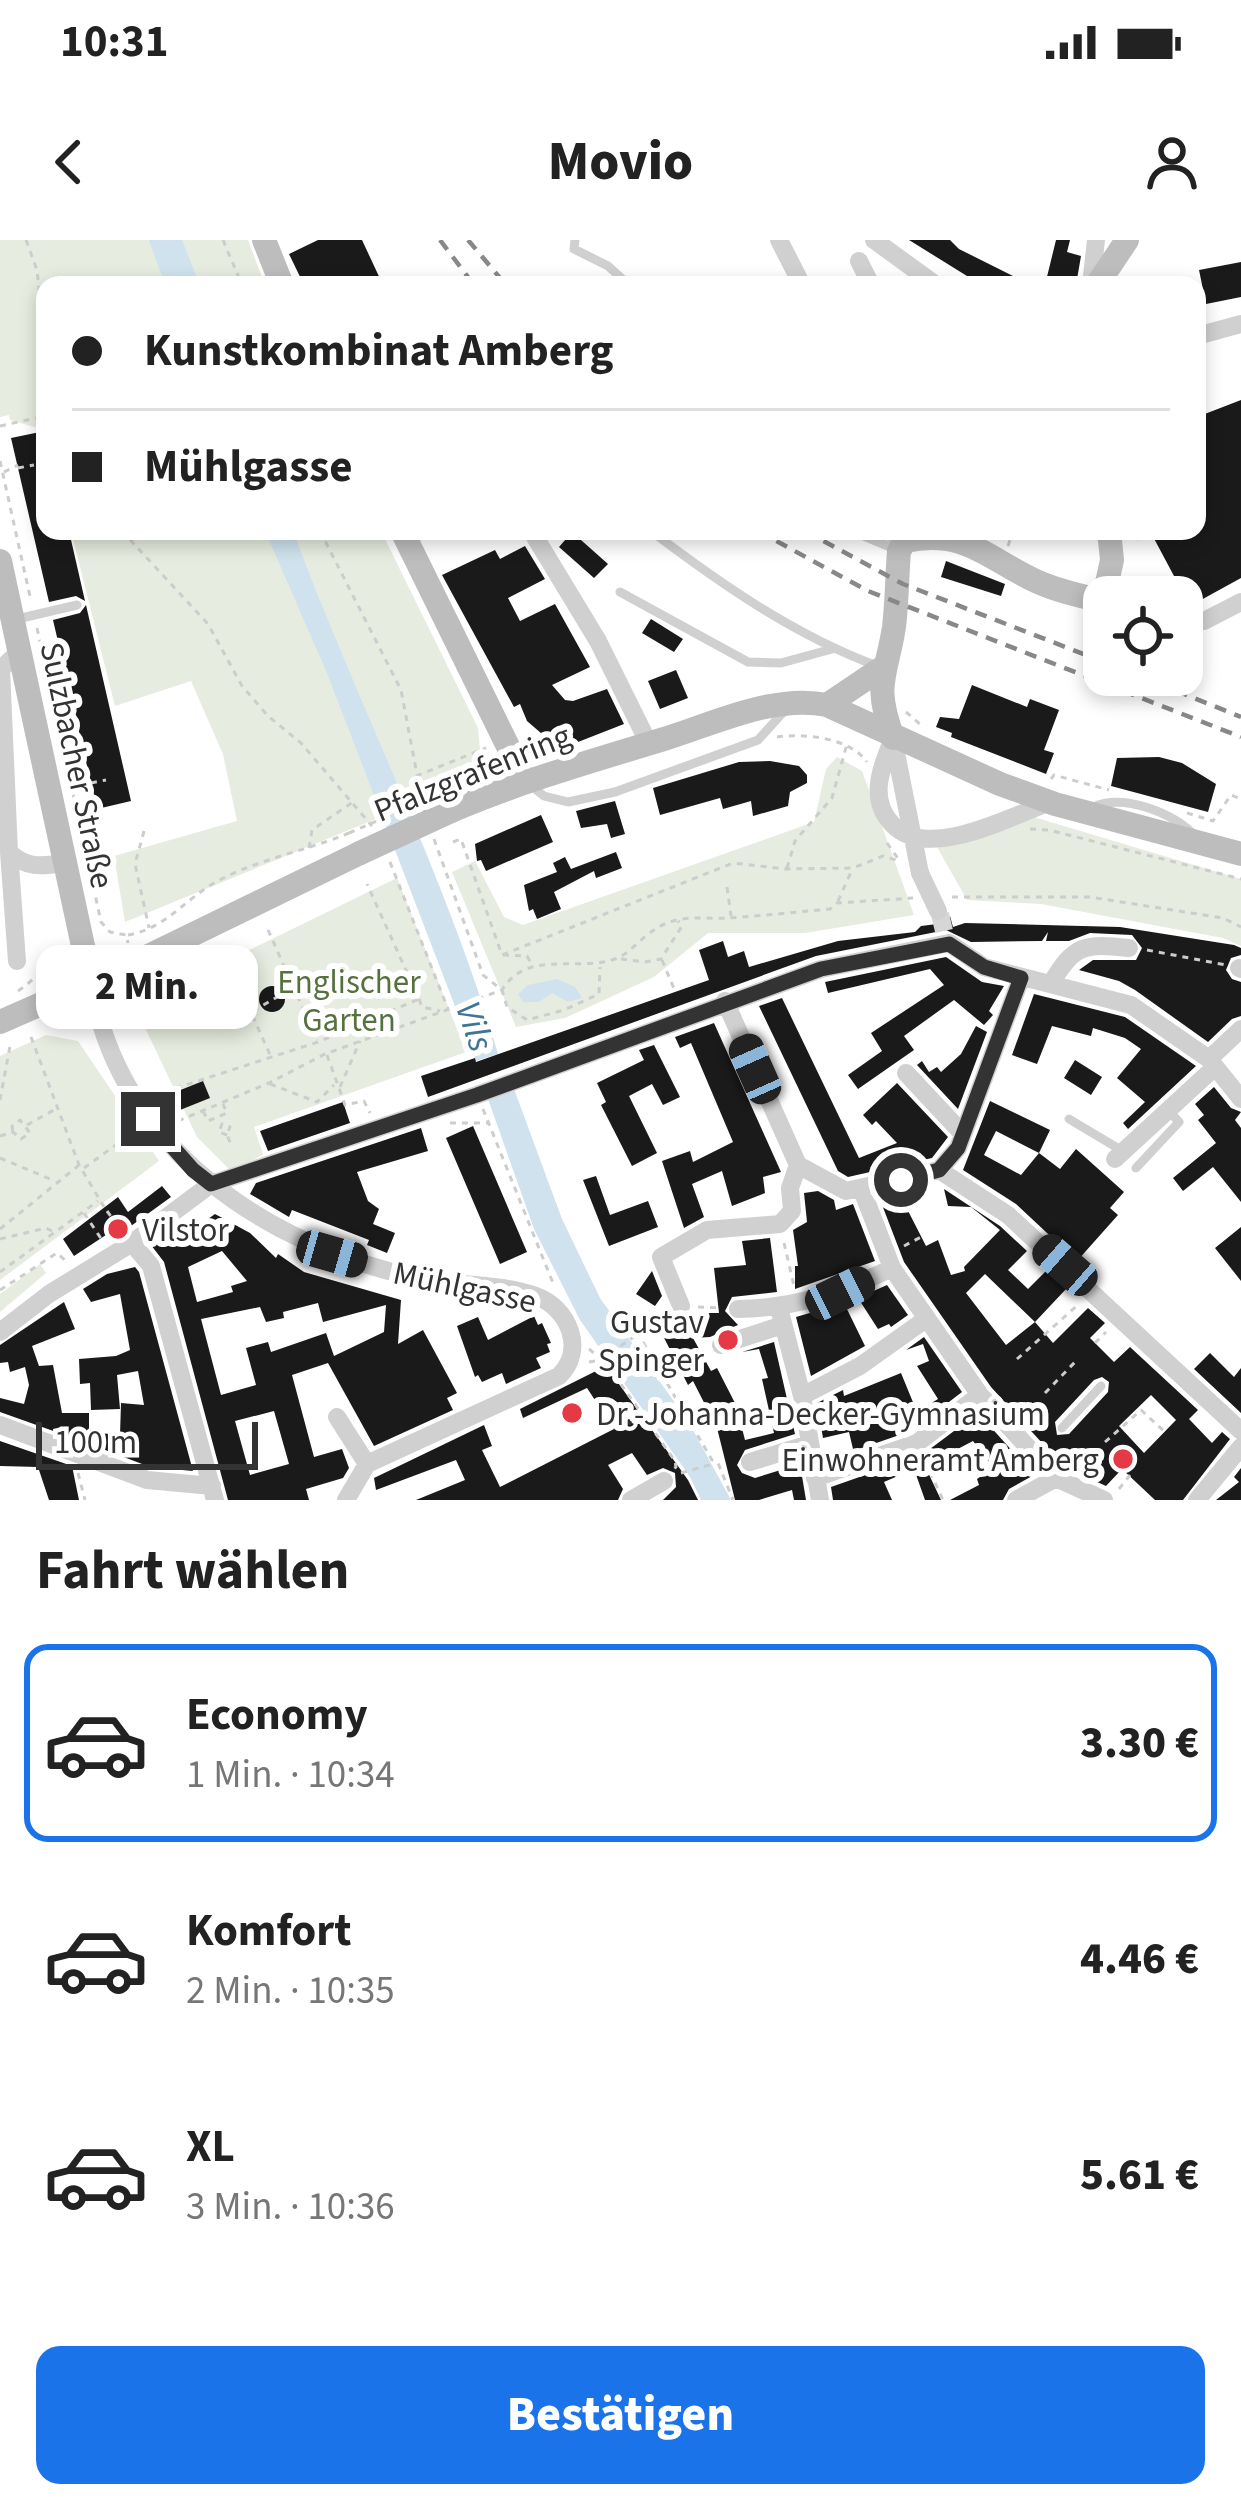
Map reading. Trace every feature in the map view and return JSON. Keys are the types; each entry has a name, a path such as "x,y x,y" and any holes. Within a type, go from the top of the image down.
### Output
{"main road":[{"path":"264,240 278,276"},
{"path":"1101,276 1127,240"},
{"path":"406,540 525,781"},
{"path":"958,540 1038,582 1083,595"},
{"path":"1108,576 1110,540"},
{"path":"893,738 882,700 882,668 894,630 897,542"},
{"name":"Sulzbacher Straße","path":"0,561 23,617 20,651 91,982"},
{"path":"827,706 882,668"},
{"name":"Pfalzgrafenring","path":"0,1022 132,964 447,801 791,704 827,706 1050,802 1241,854"}],"street":[{"path":"779,240 797,276"},
{"path":"874,240 924,276"},
{"path":"1094,276 1096,240"},
{"path":"859,261 866,276"},
{"path":"1206,334 1241,324"},
{"path":"537,540 598,641 649,744"},
{"path":"1203,621 1241,602"},
{"path":"17,961 1,669 20,651"},
{"path":"893,738 915,856 942,916 984,967 1131,1005 1212,1063 1241,1100"},
{"path":"915,856 944,838 1050,802"},
{"path":"9,852 21,863 39,867 66,863"},
{"path":"0,1332 80,1274 132,1244 211,1184 376,1128 480,1102 519,1078 821,969 942,916"},
{"path":"1051,984 1078,948 1094,944 1129,948"},
{"path":"725,1001 798,1166 831,1186 862,1190 939,1170 958,1148 1021,978"},
{"name":"Mühlgasse","path":"91,982 103,1039 126,1086 168,1144 211,1184 332,1254 418,1278 539,1297 556,1308 572,1333 570,1366 559,1376 367,1464"},
{"path":"1119,1155 1168,1110 1241,1029"},
{"path":"906,1073 963,1134"},
{"path":"681,1306 662,1257 707,1230 780,1224 792,1211 790,1188 798,1166"},
{"path":"939,1170 1008,1215 1235,1426"},
{"path":"862,1190 889,1261 980,1396 1038,1449 1056,1478 1107,1500"},
{"path":"0,1425 147,1480 214,1493 151,1266 132,1244"},
{"path":"721,1345 787,1312 840,1293 889,1261"},
{"path":"738,1309 787,1312"},
{"path":"787,1312 820,1500"},
{"path":"802,1396 860,1366 926,1319"},
{"path":"815,1478 916,1442 980,1396"},
{"path":"337,1417 367,1464 346,1500"},
{"path":"750,1462 809,1444"},
{"path":"1197,1500 1241,1447"},
{"path":"631,1500 673,1474"},
{"path":"1016,1500 1056,1478"}],"lane":[{"path":"575,240 574,249 619,276"},
{"path":"663,540 719,582 832,649 882,668"},
{"path":"620,592 748,662 781,663 832,649"},
{"path":"23,617 77,605"},
{"path":"525,781 544,796 568,802 615,792 758,740 791,704"},
{"path":"1136,1168 1179,1122 1168,1110"},
{"path":"1069,1119 1119,1155"},
{"path":"1062,1428 1101,1386"}],"path":[{"path":"26,240 39,276"},
{"path":"223,240 238,276"},
{"path":"0,427 36,418"},
{"path":"0,461 23,617 71,786 101,922 110,932 126,935 166,920 211,884 244,868 309,850 363,842 447,801 478,763 479,752 416,776"},
{"path":"3,473 34,465"},
{"path":"130,540 208,624 242,686 354,801 363,842"},
{"path":"325,540 401,690 422,801"},
{"path":"758,740 795,734 847,744 832,798 795,841 786,869"},
{"path":"71,786 106,779"},
{"path":"1231,795 1241,799"},
{"path":"309,850 312,830 354,801"},
{"path":"1023,828 1049,830 1241,879"},
{"path":"144,831 135,864 149,928"},
{"path":"434,839 483,975 502,990 507,1007 527,1020 599,994 600,964"},
{"path":"453,842 461,839 463,843 502,955"},
{"path":"502,955 733,863 786,869 853,868 883,856 900,862 915,856"},
{"path":"390,862 445,1011"},
{"path":"244,868 247,876"},
{"path":"620,958 648,931 677,920 830,909 838,903 853,868"},
{"path":"367,884 422,1006 445,1011"},
{"path":"728,887 732,918"},
{"path":"838,903 942,916 1090,897 1241,926"},
{"path":"178,1121 327,1053 494,994 510,977 532,965 662,958 682,926 677,920"},
{"path":"268,930 318,1042"},
{"path":"126,935 132,964"},
{"path":"1129,948 1195,956 1240,969"},
{"path":"223,950 272,1058"},
{"path":"502,955 527,956 532,965"},
{"path":"662,958 675,991"},
{"path":"14,994 42,975"},
{"path":"251,1012 293,988"},
{"path":"164,1092 318,1042 419,999"},
{"path":"31,1037 81,1167 115,1222"},
{"path":"340,1089 360,1041"},
{"path":"0,1100 10,1046"},
{"path":"327,1053 345,1105 364,1101 376,1128"},
{"path":"269,1083 317,1102 337,1082"},
{"path":"202,1111 208,1121 227,1113 222,1102"},
{"path":"480,1102 553,1283"},
{"path":"28,1125 56,1109"},
{"path":"218,1117 230,1127 227,1136 232,1147"},
{"path":"20,1120 30,1133 21,1139 13,1132 12,1126 20,1120"},
{"path":"0,1229 59,1180 135,1131"},
{"path":"0,1136 13,1132"},
{"path":"0,1158 59,1180"},
{"path":"0,1272 100,1200"},
{"path":"83,1211 113,1254"},
{"path":"780,1224 787,1312"},
{"path":"0,1239 46,1228 54,1232"},
{"path":"889,1261 921,1238"},
{"path":"0,1290 57,1253 80,1274"},
{"path":"1017,1359 1093,1290"},
{"path":"600,1360 649,1325"},
{"path":"643,1342 712,1460 728,1469"},
{"path":"581,1343 600,1360 673,1474 718,1463"},
{"path":"1045,1393 1076,1361"},
{"path":"1105,1442 1142,1410 1165,1432"},
{"path":"916,1442 943,1500"},
{"path":"76,1453 85,1500"},
{"path":"718,1463 733,1500"},
{"path":"1107,1500 1130,1475"}],"green space":[{"path":"0,240 248,240 262,276 36,276 36,427 10,420 9,415 0,417"},
{"path":"73,540 385,540 478,728 481,761 468,781 125,922 114,856 237,821 223,754 191,681 115,706"},
{"path":"837,757 862,771 914,915 805,933 708,933 654,977 565,1018 516,1027 452,872 475,861 504,917 523,925 814,822 826,769"},
{"path":"1027,815 1241,879 1241,946 1223,938 1041,904 967,900 937,847"},
{"name":"Englischer Garten","path":"397,878 466,1052 254,1127 263,1154 233,1173 197,1137 139,1015 139,1004"},
{"path":"46,1035 78,1041 159,1161 0,1280 0,1056"},
{"path":"40,1264 46,1273 0,1312 0,1294"}],"water":[{"path":"149,240 182,240 196,276 162,276"},
{"name":"Vils","path":"269,540 296,540 453,921 498,1054 476,1061 327,673"},
{"path":"557,979 575,987 582,998 568,1002 552,993 539,1002 523,1002 518,994 528,985"},
{"path":"514,1089 562,1219 600,1298 688,1421 731,1500 701,1500 690,1477 580,1320 534,1229 488,1099"}],"building":[{"path":"318,240 362,240 379,276 300,276 289,254"},
{"path":"909,240 950,240 1013,276 967,276"},
{"path":"1056,240 1070,240 1067,252 1081,256 1078,276 1047,276"},
{"path":"1241,262 1241,297 1206,304 1206,276 1200,276 1199,270"},
{"path":"1241,400 1241,578 1203,599 1203,576 1174,576 1155,540 1206,540 1206,414"},
{"path":"36,433 36,540 71,540 85,601 76,596 49,602 11,438"},
{"path":"565,540 581,540 608,564 594,578 559,547"},
{"path":"525,546 545,579 508,598 520,621 555,604 590,667 552,685 565,700 573,701 607,689 624,724 578,742 542,734 527,721 520,704 514,707 442,575 495,550 500,559"},
{"path":"946,561 1005,584 1001,596 941,577"},
{"path":"86,605 131,801 97,809 53,620 80,613"},
{"path":"651,619 683,639 674,652 642,633"},
{"path":"676,670 688,698 660,709 648,681"},
{"path":"972,685 1027,707 1030,699 1059,710 1044,750 1054,753 1046,774 936,727 940,717 959,719"},
{"path":"1159,757 1182,763 1216,784 1208,812 1111,786 1117,758"},
{"path":"739,762 799,766 807,775 807,783 790,792 788,806 753,816 751,801 723,809 720,798 660,815 653,788"},
{"path":"615,801 625,834 611,838 607,824 581,828 576,811"},
{"path":"541,815 553,842 486,871 481,860 477,861 475,844"},
{"path":"616,852 622,868 596,878 594,871 554,892 561,909 537,919 533,909 529,911 524,885 557,872 553,863 565,857 571,869"},
{"path":"950,916 953,927 965,923 1120,927 1234,945 1241,948 1241,955 1231,958 1226,970 1241,982 1241,1016 1208,1042 1119,981 1079,970 1093,960 1136,960 1142,948 1132,935 1090,933 1069,941 1046,941 1048,932 1042,941 971,942 946,930 816,956 428,1097 421,1076 475,1058 476,1062 709,980 699,950 723,941 728,957 744,951 749,967 838,941 915,932 921,926 945,923"},
{"path":"946,957 982,982 1004,986 989,1011 993,1015 984,1025 954,1000 904,1036 914,1050 858,1089 848,1075 882,1051 871,1033 944,985 930,969 828,993 825,982"},
{"path":"272,986 285,999 272,1012 259,999"},
{"path":"1034,994 1125,1017 1196,1066 1128,1129 1123,1123 1145,1102 1117,1078 1141,1049 1125,1038 1093,1028 1091,1036 1052,1026 1037,1064 1012,1055"},
{"path":"782,998 859,1158 897,1143 876,1121 872,1125 863,1115 897,1083 948,1137 932,1158 848,1177 838,1171 759,1006"},
{"path":"714,1023 781,1172 763,1177 765,1193 732,1206 722,1171 692,1184 704,1217 684,1228 662,1161 690,1151 693,1162 733,1142 691,1043 680,1048 675,1037"},
{"path":"976,1026 987,1032 958,1109 917,1065 922,1061 929,1072 937,1067 941,1072 961,1054"},
{"path":"654,1045 680,1097 663,1105 652,1084 629,1096 657,1153 632,1166 601,1105 606,1102 597,1083 644,1060 639,1050"},
{"path":"1075,1060 1102,1077 1091,1095 1064,1078"},
{"path":"203,1081 210,1098 180,1110 173,1093"},
{"path":"1214,1087 1231,1108 1241,1112 1235,1120 1241,1128 1241,1202 1213,1167 1183,1191 1173,1178 1216,1143 1198,1120 1204,1115 1195,1104"},
{"path":"990,1101 1050,1130 1039,1153 1060,1169 1076,1149 1124,1192 1110,1208 1118,1215 1077,1261 1016,1204 963,1170","holes":["996,1131 1039,1153 1021,1175 984,1155"]},
{"path":"343,1102 350,1123 268,1151 260,1131"},
{"path":"473,1126 527,1252 500,1264 446,1138"},
{"path":"421,1128 428,1151 357,1172 368,1201 379,1209 373,1224 395,1233 387,1253 367,1245 369,1240 292,1210 289,1217 250,1194 256,1183"},
{"path":"596,1176 610,1215 648,1201 658,1227 609,1246 583,1180"},
{"path":"162,1186 171,1197 113,1239 109,1233 74,1256 63,1239 118,1197 128,1212"},
{"path":"919,1188 922,1196 903,1201 926,1246 938,1240 951,1275 965,1271 1000,1230 971,1207 948,1206 944,1189 1000,1226 1027,1251 1008,1270 1028,1289 1047,1270 1067,1288 1035,1322 1053,1343 1088,1308 1105,1323 1090,1338 1114,1362 1130,1347 1198,1410 1189,1419 1212,1443 1222,1432 1230,1439 1183,1500 1155,1500 1122,1469 1106,1486 1064,1467 991,1387 904,1262 879,1197","holes":["985,1274 1035,1322 1006,1345 966,1293","1102,1377 1109,1382 1108,1392 1069,1434 1057,1435 1055,1422","1151,1395 1176,1420 1144,1453 1119,1426"]},
{"path":"818,1191 834,1200 836,1210 853,1204 875,1261 795,1289 798,1266 793,1230 807,1222 804,1193"},
{"path":"215,1214 304,1272 401,1300 398,1344 423,1330 457,1393 447,1398 453,1410 374,1446 328,1363 292,1375 314,1457 342,1449 349,1468 343,1478 306,1489 309,1500 228,1500 164,1262 151,1245 182,1222 191,1231","holes":["222,1251 247,1281 231,1286 233,1292 197,1302 188,1267","318,1303 323,1322 386,1305 384,1332 334,1356 326,1333 271,1352 268,1342 246,1348 256,1385 221,1395 201,1319 260,1307 266,1322 284,1318 283,1312","274,1411 289,1464 250,1475 235,1421"]},
{"path":"1241,1227 1241,1281 1215,1248"},
{"path":"770,1238 777,1292 732,1297 725,1311 738,1325 710,1337 693,1338 711,1371 717,1368 736,1405 745,1440 774,1433 762,1379 768,1378 759,1349 742,1352 774,1342 795,1434 745,1450 737,1465 755,1478 800,1464 806,1500 794,1500 792,1490 759,1500 735,1500 717,1428 658,1326 692,1313 719,1313 714,1268 746,1265 742,1241"},
{"path":"135,1267 193,1471 150,1467 100,1448 101,1443 87,1443 0,1412 0,1398 24,1404 29,1385 25,1367 10,1372 8,1362 0,1363 0,1345 64,1302 75,1329 32,1346 39,1366 53,1365 62,1413 89,1413 89,1432 120,1435 121,1403 144,1405 138,1371 117,1375 120,1409 91,1410 90,1383 80,1384 79,1359 130,1350 120,1294 91,1302 83,1289 107,1274"},
{"path":"652,1271 662,1296 655,1306 636,1294"},
{"path":"887,1285 908,1315 891,1327 878,1329 858,1298"},
{"path":"844,1303 865,1346 811,1376 796,1317"},
{"path":"534,1316 551,1343 547,1344 550,1352 536,1358 541,1368 506,1384 502,1373 482,1382 475,1377 457,1326 478,1317 488,1340"},
{"path":"924,1337 962,1392 911,1431 827,1460 853,1449 849,1432 823,1438 817,1403 901,1373 917,1412 938,1399 917,1366 929,1361 923,1344 906,1350"},
{"path":"1210,1353 1234,1377 1241,1368 1241,1413 1194,1369"},
{"path":"606,1366 698,1500 663,1500 676,1487 675,1473 663,1468 647,1475 632,1453 608,1465 623,1489 618,1500 416,1500 465,1480 456,1460 376,1490 374,1478 484,1425 492,1446 482,1450 500,1487 614,1429 587,1388 523,1418 520,1409"},
{"path":"978,1413 1034,1475 1009,1489 1003,1500 950,1500 979,1485 977,1479 993,1468 973,1441 925,1466 941,1500 925,1500 914,1469 884,1482 892,1500 833,1500 831,1487 922,1455"},
{"path":"0,1441 72,1466 79,1500 49,1500 38,1467 0,1466"},
{"path":"1241,1468 1241,1500 1216,1500 1239,1482 1234,1477"}],"tunnel":[{"path":"940,914 944,931"}],"railway":[{"path":"440,240 467,276"},
{"path":"468,240 498,276"},
{"path":"774,540 868,591 1241,737"},
{"path":"822,540 903,584 1083,654"},
{"path":"1189,696 1241,717"}],"place":[{"name":"Vilstor","path":"118,1229"},
{"name":"Gustav Spinger","path":"728,1340"},
{"name":"Dr.-Johanna-Decker-Gymnasium","path":"572,1413"},
{"name":"Einwohneramt Amberg","path":"1123,1459"}],"route":[{"path":"148,1119 211,1184 477,1095 821,969 949,944 984,967 1021,978 958,1148 939,1170 901,1180"}]}
